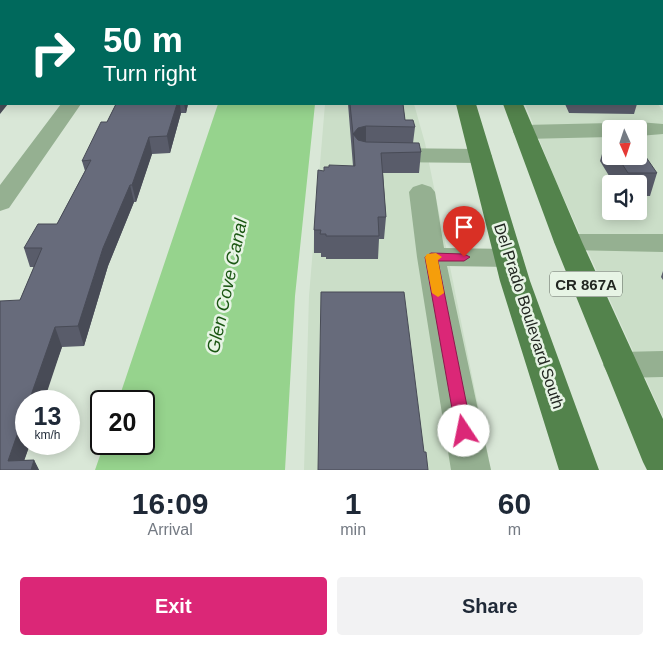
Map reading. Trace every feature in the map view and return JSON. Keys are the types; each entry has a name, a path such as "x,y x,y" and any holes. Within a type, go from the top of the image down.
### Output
{"main road":[{"name":"Del Prado Boulevard South","path":"466,105 509,258 579,470"},
{"name":"CR 867A","path":"513,105 568,242 663,462"}],"street":[{"path":"568,0 590,0"},
{"path":"0,203 70,105"},
{"path":"524,132 602,130"},
{"path":"366,154 480,156"},
{"path":"422,192 431,257 471,470"},
{"path":"568,242 663,243"},
{"path":"431,257 509,258"},
{"path":"620,366 663,364"}],"shaded area":[{"path":"325,105 414,105 425,143 491,470 304,470 309,296"},
{"path":"525,105 659,105 663,111 663,417 555,179"}],"water":[{"name":"Glen Cove Canal","path":"218,105 315,105 295,296 285,470 95,470 100,455 155,455 155,390 122,390"}],"building":[{"path":"116,105 177,105 167,136 149,137 132,185 130,185 103,248 78,326 55,327 33,390 15,390 15,441 8,461 34,460 31,470 0,470 0,301 20,300 42,248 24,248 38,224 57,224 91,160 82,161 101,122 107,122"},
{"path":"350,105 403,105 405,120 413,120 415,127 366,126 358,128 353,134"},
{"path":"353,134 358,140 366,142 419,143 421,152 381,153 386,217 378,217 379,236 326,236 326,234 320,234 321,230 314,230 318,170 324,171 324,167 329,167 329,165 355,166"},
{"path":"648,160 657,173 628,173 623,165 648,165"},
{"path":"321,292 404,292 424,452 426,452 428,470 318,470"}],"slow traffic":[{"path":"436,257 431,257 438,293"}],"route":[{"path":"464,257 431,257 464,431"}]}
